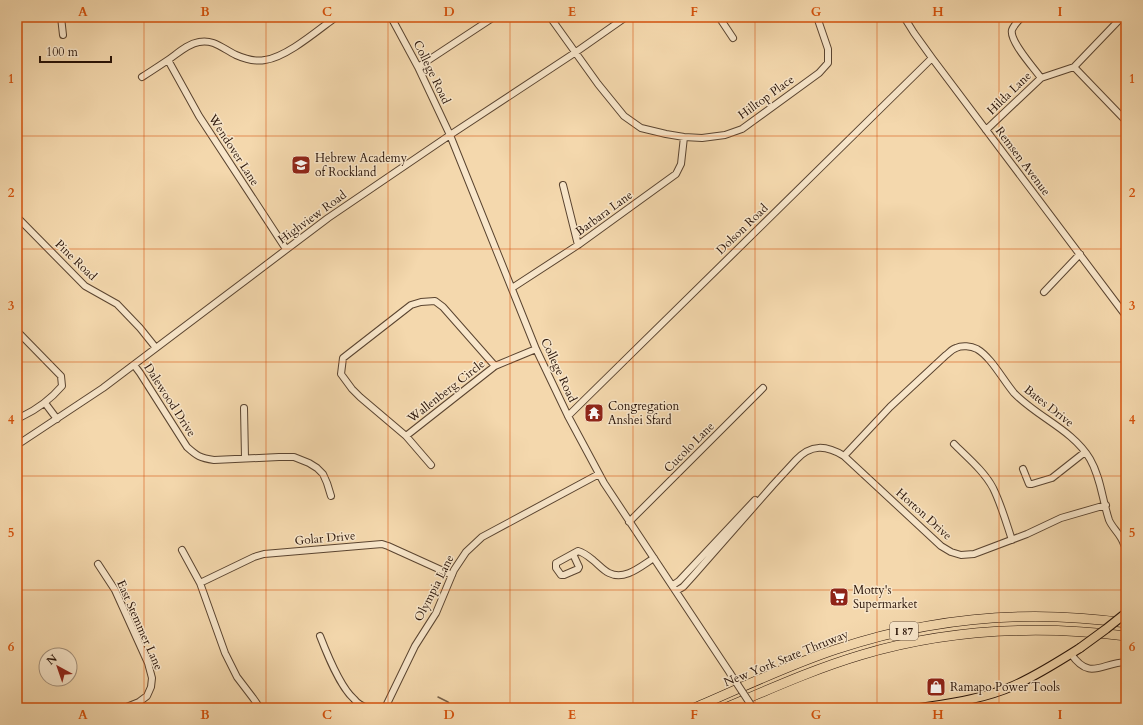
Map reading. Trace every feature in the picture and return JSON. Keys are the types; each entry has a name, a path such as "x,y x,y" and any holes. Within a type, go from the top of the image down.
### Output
{"highway":[{"name":"New York State Thruway","path":"694,708 795,664 835,649 919,627 968,620 1026,616 1084,618 1126,623"},
{"name":"New York State Thruway","path":"725,708 780,684 826,667 880,650 921,640 984,632 1026,629 1068,630 1126,636"}],"main road":[{"path":"920,708 973,699 1005,689 1032,677 1080,648 1126,613"}],"street":[{"path":"61,17 63,35"},
{"path":"142,77 190,45 199,42 214,42 236,55 255,61 274,58 289,50 336,17"},
{"name":"College Road","path":"391,17 418,66 450,134 536,349 568,416 599,474 629,522 675,588 753,708"},
{"path":"418,66 494,17"},
{"name":"Hilltop Place","path":"550,17 598,84 624,116 641,128 684,137 702,138 725,135 742,129 819,73 828,63 828,49 817,17"},
{"name":"Highview Road","path":"17,445 103,388 328,218 450,134 576,52 626,17"},
{"path":"719,17 733,38"},
{"name":"Remsen Avenue","path":"904,17 932,58 1126,316"},
{"path":"1022,17 1016,22 1012,30 1012,37 1016,45 1041,78"},
{"name":"Hilda Lane","path":"986,130 1041,78 1074,67 1122,17"},
{"name":"Dolson Road","path":"568,416 932,58"},
{"name":"Wendover Lane","path":"168,60 199,116 286,249"},
{"path":"1074,67 1126,121"},
{"name":"Barbara Lane","path":"512,288 578,245 676,174 681,164 684,137"},
{"path":"562,184 578,245"},
{"name":"Pine Road","path":"17,217 84,286 117,304 140,328 156,348"},
{"path":"1044,292 1080,254"},
{"name":"Wallenberg Circle","path":"495,366 443,307 434,301 421,302 411,305 343,358 341,374 352,389 373,409 406,436 495,366 536,349"},
{"path":"17,331 61,376 62,386 53,397 45,403 26,415 21,417 17,416"},
{"name":"Bates Drive","path":"844,456 890,407 946,355 955,348 965,346 975,348 984,354 1014,392 1024,402 1072,438 1085,452 1096,471 1113,527 1123,539 1126,549"},
{"name":"Dalewood Drive","path":"134,365 187,447 195,454 203,459 214,460 294,457 318,468 323,474 331,496"},
{"name":"Cucolo Lane","path":"629,522 763,388"},
{"path":"45,403 57,419"},
{"path":"244,408 245,458"},
{"path":"406,436 431,466"},
{"path":"954,444 972,461 992,486 999,501 1012,540"},
{"name":"Horton Drive","path":"675,588 679,581 749,506 773,485 800,456 812,449 824,447 834,450 844,456 941,546 951,552 961,555 974,554 1028,534 1061,518 1106,505"},
{"path":"1023,469 1029,484 1032,484 1052,478 1085,452"},
{"name":"Olympia Lane","path":"385,708 415,646 436,613 452,575 466,552 482,537 599,474"},
{"name":"Golar Drive","path":"200,582 254,557 264,554 382,544 452,575"},
{"path":"182,550 200,582 225,653 237,677 260,708"},
{"path":"573,554 578,551 583,553 607,572 618,575 632,572 654,558"},
{"name":"East Stemmer Lane","path":"98,564 115,590 148,663 152,678 152,687 146,696 139,702 124,708"},
{"path":"320,636 336,673 348,693 354,700 367,708"},
{"path":"1071,654 1080,664 1087,668 1097,669 1126,662"}],"waterway":[{"path":"438,697 448,702 453,708"}],"place":[{"name":"Hebrew Academy of Rockland","path":"301,165"},
{"name":"Congregation Anshei Sfard","path":"594,413"},
{"name":"Motty's Supermarket","path":"839,597"},
{"name":"Ramapo Power Tools","path":"936,687"}]}
